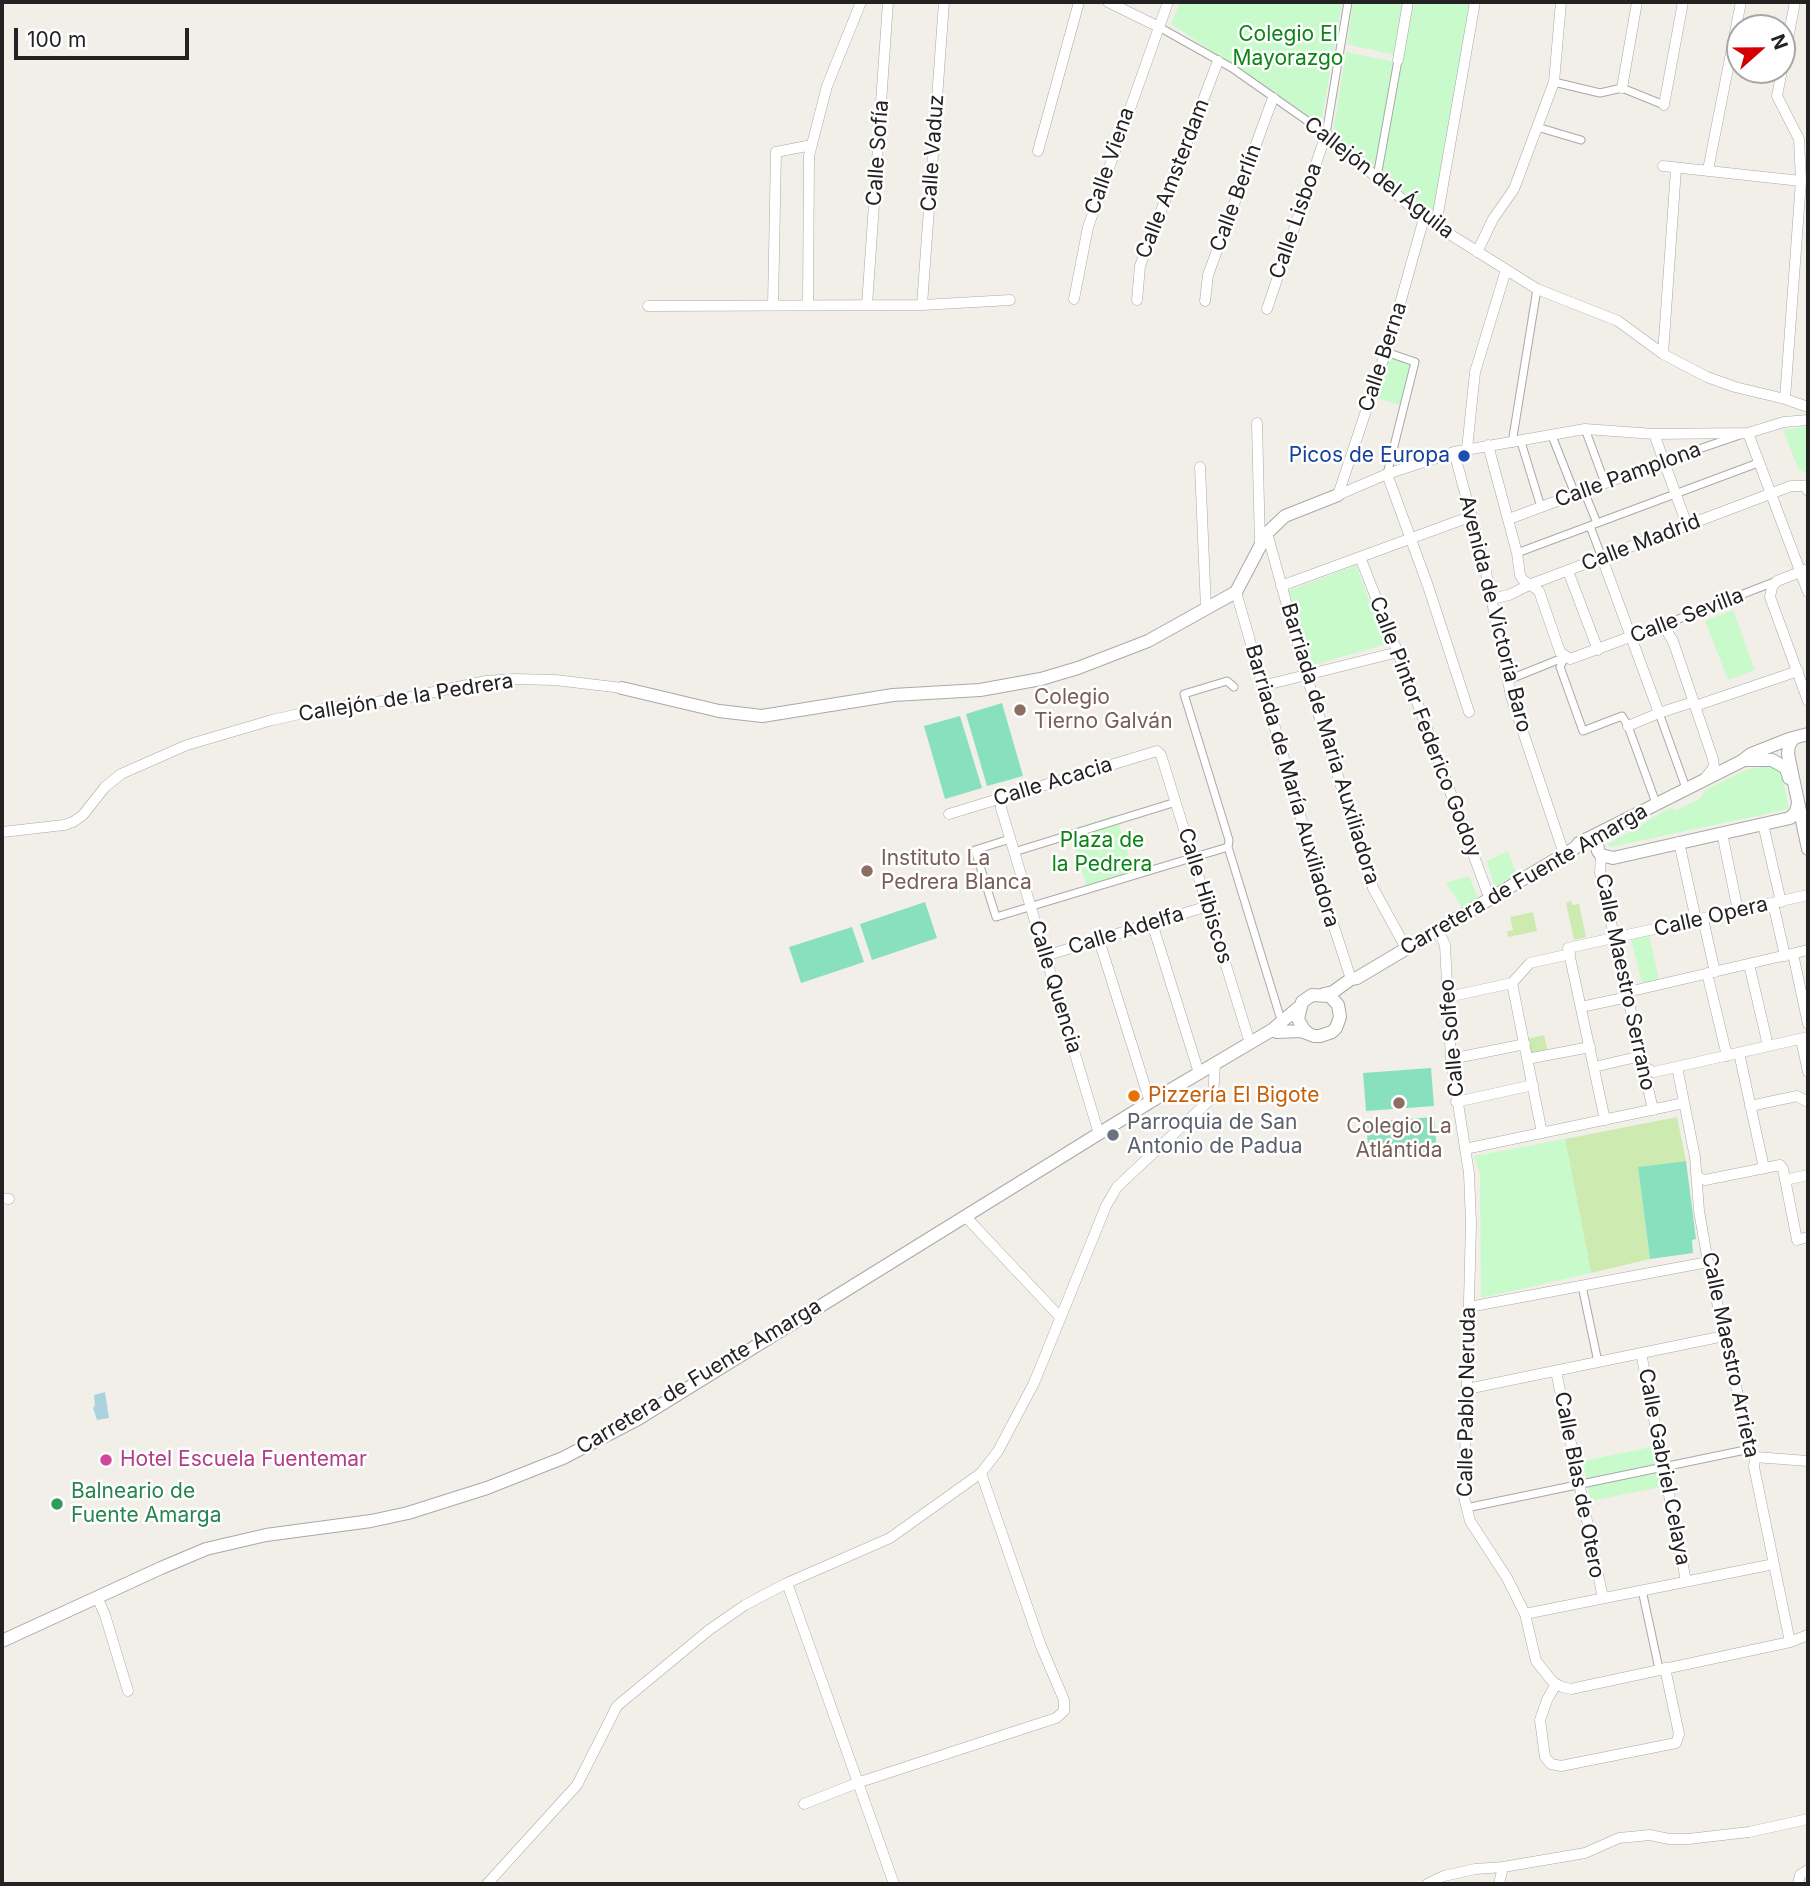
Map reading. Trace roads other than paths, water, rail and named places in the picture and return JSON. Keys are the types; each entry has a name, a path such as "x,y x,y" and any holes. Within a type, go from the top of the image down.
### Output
{"street":[{"path":"808,305 809,156 827,86 861,2"},
{"name":"Calle Sofía","path":"867,305 888,2"},
{"name":"Calle Vaduz","path":"922,305 944,2"},
{"path":"1038,151 1079,2"},
{"name":"Callejón del Águila","path":"1108,2 1218,61 1326,134 1424,218 1537,289 1618,321 1663,354 1716,380 1808,407"},
{"name":"Calle Viena","path":"1074,299 1088,227 1168,2"},
{"path":"1326,134 1349,2"},
{"path":"1377,177 1408,2"},
{"path":"1436,225 1475,2"},
{"path":"1477,252 1493,219 1514,189 1553,82 1560,2"},
{"path":"1622,88 1637,2"},
{"path":"1553,82 1600,93 1622,88 1664,105 1683,2"},
{"path":"1708,170 1741,2"},
{"name":"Calle Amsterdam","path":"1137,300 1140,266 1218,61"},
{"path":"1779,84 1777,96 1799,139 1801,181 1785,399"},
{"name":"Calle Berlín","path":"1205,300 1208,275 1273,98"},
{"path":"1537,127 1581,140"},
{"name":"Calle Lisboa","path":"1267,309 1326,134"},
{"path":"773,305 776,152 812,145"},
{"path":"1662,166 1801,181"},
{"path":"1663,354 1676,169"},
{"name":"Calle Berna","path":"1338,495 1386,352 1424,218"},
{"path":"1467,449 1475,372 1506,270"},
{"path":"1537,289 1516,442 1541,507"},
{"path":"648,306 922,305 1010,300"},
{"path":"1386,352 1415,362 1387,474 1411,537 1469,712"},
{"path":"1236,592 1266,533 1285,516 1387,474 1454,452 1585,429 1654,434 1748,433 1784,422 1808,420"},
{"path":"1257,423 1260,548"},
{"path":"1585,429 1605,483"},
{"path":"1748,433 1804,571 1808,592"},
{"name":"Calle Pamplona","path":"1509,519 1748,433"},
{"path":"1654,434 1687,525"},
{"path":"1552,436 1593,524 1602,558 1686,788"},
{"path":"1488,445 1509,519 1520,575 1539,591 1560,652 1566,657"},
{"name":"Avenida de Victoria Baro","path":"1454,452 1472,516 1511,696 1569,851"},
{"path":"1517,553 1758,463"},
{"path":"1200,467 1206,609"},
{"name":"Calle Madrid","path":"1491,599 1509,595 1529,585 1791,486 1805,486 1808,491"},
{"path":"1281,586 1472,516"},
{"name":"Barriada de Maria Auxiliadora","path":"1266,533 1306,674 1373,888 1406,948"},
{"name":"Calle Pintor Federico Godoy","path":"1360,557 1489,897"},
{"path":"1567,571 1598,650"},
{"name":"Calle Sevilla","path":"1566,657 1570,659 1598,650 1804,571"},
{"path":"1777,581 1772,587 1770,597 1808,697"},
{"name":"Callejón de la Pedrera","path":"2,832 73,822 83,815 105,787 121,774 187,745 272,720 327,708 406,698 486,681 515,679 555,680 622,688 719,711 762,716 894,695 980,690 1013,685 1079,668 1148,640 1236,592"},
{"name":"Barriada de María Auxiliadora","path":"1236,592 1320,884 1354,978"},
{"path":"1657,627 1670,634 1714,763 1712,771 1704,778"},
{"path":"1262,686 1398,652"},
{"path":"1508,680 1566,657"},
{"path":"1566,657 1560,667 1583,731 1622,716 1657,803"},
{"path":"1628,726 1659,713 1798,671"},
{"path":"1234,687 1227,681 1184,694 1279,1027 1320,1036 1332,1032 1339,1023 1344,997 1354,978"},
{"name":"Carretera de Fuente Amarga","path":"1324,994 1333,992 1579,843 1751,754 1808,734"},
{"path":"1794,738 1788,754 1808,849"},
{"name":"Calle Acacia","path":"949,814 1157,751"},
{"name":"Calle Hibiscos","path":"1157,751 1161,755 1176,802 1250,1043"},
{"path":"1742,761 1772,760 1786,768 1794,784"},
{"name":"Calle Quencia","path":"1001,800 1000,808 1099,1134"},
{"path":"1014,852 1176,802"},
{"path":"1569,851 1592,848 1613,858 1790,818 1796,812 1798,803"},
{"path":"1763,824 1777,902 1808,1024"},
{"path":"1600,853 1597,842 1601,833"},
{"path":"1722,833 1738,911"},
{"path":"1010,839 975,850 996,917 1192,858 1228,843"},
{"path":"1679,842 1711,973 1727,1056"},
{"name":"Calle Maestro Serrano","path":"1600,853 1599,867 1653,1110"},
{"name":"Calle Opera","path":"1512,983 1530,963 1569,951 1808,895"},
{"name":"Calle Adelfa","path":"1045,956 1208,906"},
{"path":"1152,923 1199,1073"},
{"name":"Calle Solfeo","path":"1437,928 1445,945 1451,1059 1465,1149"},
{"path":"1099,940 1150,1102"},
{"path":"1625,981 1629,987 1636,989 1808,950"},
{"path":"1569,951 1605,1120"},
{"path":"1749,964 1768,1046"},
{"path":"1448,997 1512,983 1542,1133"},
{"path":"1309,1034 1298,1019 1299,1007 1306,998 1324,994 1334,1000 1340,1011"},
{"path":"1581,1007 1629,997"},
{"name":"Carretera de Fuente Amarga","path":"2,1641 206,1549 273,1534 371,1521 408,1513 486,1488 563,1458 638,1419 1150,1102 1279,1027 1299,1007"},
{"path":"1644,1067 1654,1072 1804,1038 1808,1072"},
{"path":"1451,1059 1525,1044"},
{"path":"1527,1059 1590,1046"},
{"path":"1739,1053 1764,1168"},
{"path":"1594,1067 1641,1056"},
{"path":"486,1884 577,1785 617,1706 709,1630 745,1605 787,1583 890,1538 981,1473 998,1451 1034,1383 1105,1206 1117,1187 1213,1097 1215,1064"},
{"name":"Calle Maestro Arrieta","path":"1676,1067 1695,1157 1699,1211 1708,1262 1752,1453 1790,1642"},
{"path":"1457,1102 1533,1086"},
{"path":"1751,1106 1797,1096 1808,1102"},
{"path":"1465,1149 1684,1103"},
{"name":"Calle Pablo Neruda","path":"1465,1149 1471,1223 1463,1480 1465,1508 1476,1532 1507,1578 1525,1614 1536,1661 1556,1684"},
{"path":"1696,1173 1699,1178 1705,1180 1780,1165 1803,1238"},
{"path":"1785,1180 1808,1175"},
{"path":"965,1216 1060,1317"},
{"path":"1469,1307 1708,1262"},
{"path":"1582,1286 1598,1362"},
{"path":"1467,1389 1724,1336"},
{"name":"Calle Gabriel Celaya","path":"1641,1353 1686,1581"},
{"name":"Calle Blas de Otero","path":"1556,1371 1603,1598"},
{"path":"1465,1508 1663,1466 1752,1453 1808,1461"},
{"path":"804,1804 857,1783 1056,1718 1064,1711 1065,1704 1041,1646 981,1473"},
{"path":"1525,1614 1774,1564"},
{"path":"787,1583 894,1884"},
{"path":"1642,1590 1662,1669 1679,1734 1676,1743 1561,1766 1547,1761 1540,1720 1556,1684 1571,1689 1662,1669 1790,1642 1808,1635"},
{"path":"97,1597 128,1691"},
{"path":"1427,1884 1455,1873 1475,1869 1585,1853 1619,1838 1650,1835 1688,1839 1749,1832 1808,1819"},
{"path":"1499,1884 1503,1867"}],"water":[{"path":"105,1392 109,1418 97,1420 93,1408 94,1395"}],"place":[{"name":"Picos de Europa","path":"1464,456"},
{"name":"Colegio Tierno Galván","path":"1020,710"},
{"name":"Instituto La Pedrera Blanca","path":"867,871"},
{"name":"Pizzería El Bigote","path":"1134,1096"},
{"name":"Colegio La Atlántida","path":"1399,1103"},
{"name":"Parroquia de San Antonio de Padua","path":"1113,1135"},
{"name":"Hotel Escuela Fuentemar","path":"106,1460"},
{"name":"Balneario de Fuente Amarga","path":"57,1504"}],"park label":[{"name":"Colegio El Mayorazgo","path":"1288,47"},
{"name":"Plaza de la Pedrera","path":"1102,853"}]}
